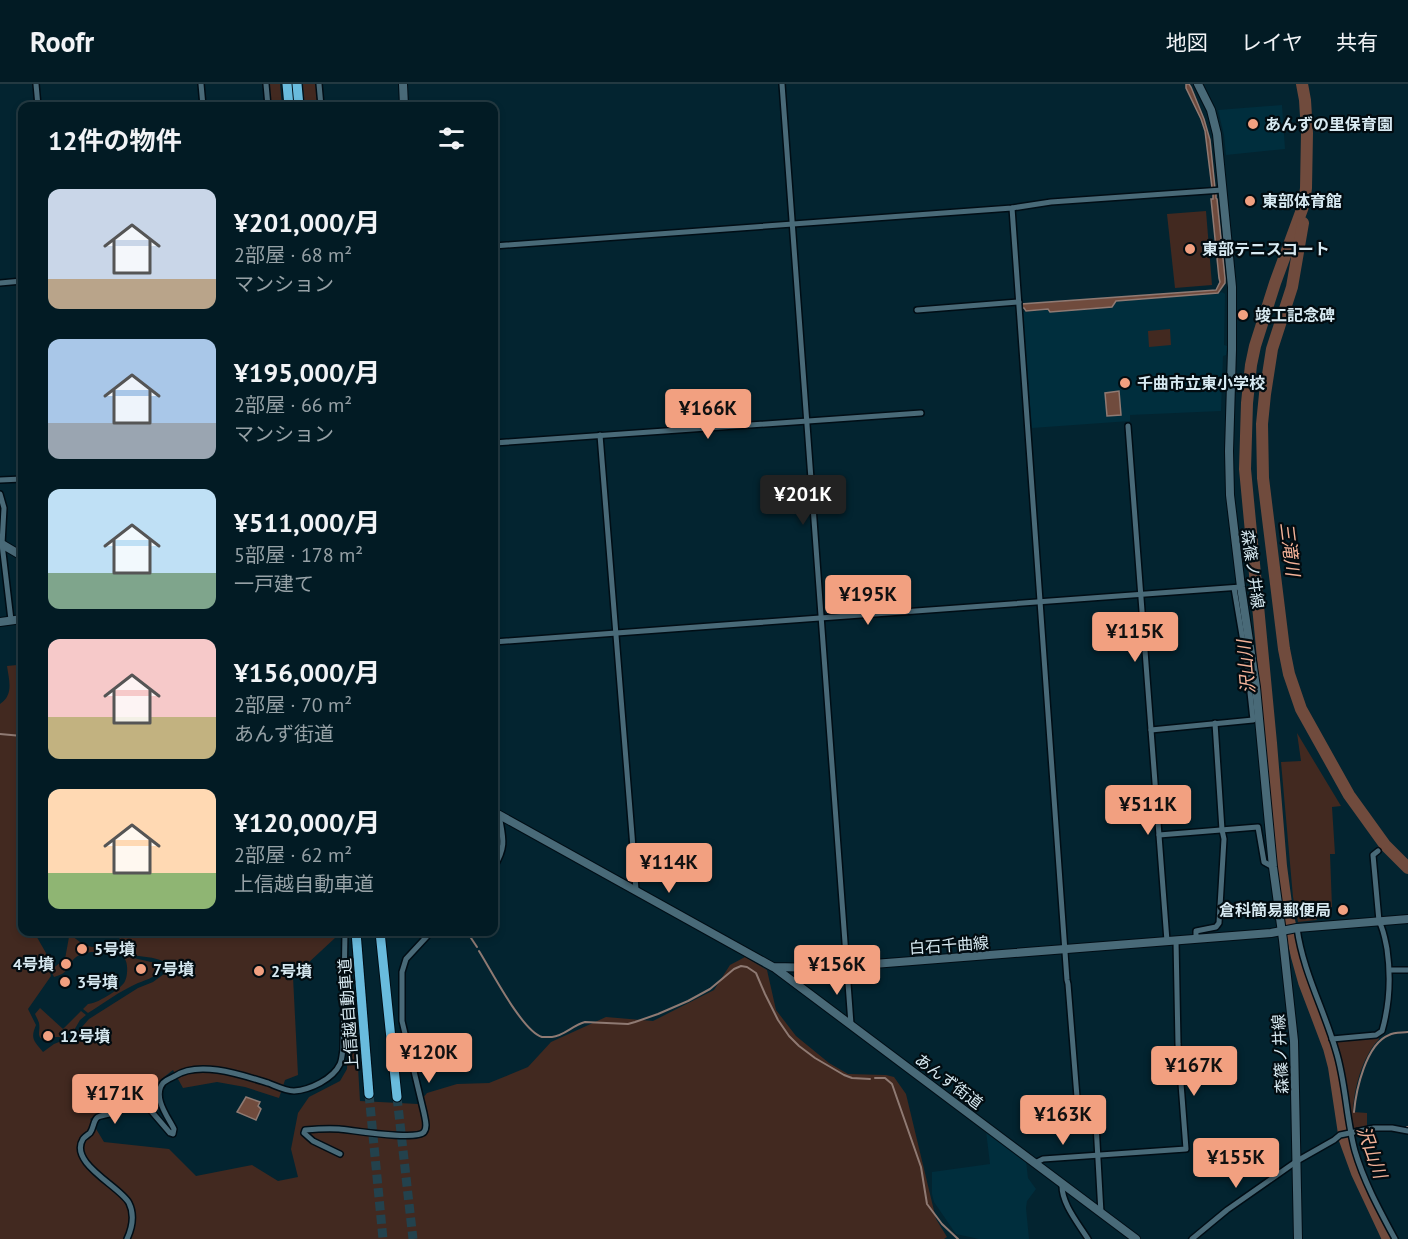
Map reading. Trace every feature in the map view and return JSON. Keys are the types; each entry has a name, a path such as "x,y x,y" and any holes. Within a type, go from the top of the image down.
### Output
{"highway":[{"path":"287,84 289,102"},
{"path":"297,84 299,102"},
{"name":"上信越自動車道","path":"356,936 369,1094"},
{"path":"380,936 397,1096"}],"main road":[{"path":"403,84 404,102"},
{"name":"森篠ノ井線","path":"1198,84 1211,110 1217,134 1232,287 1229,473 1237,587 1256,687 1273,867 1283,930 1294,1041 1298,1239"},
{"path":"1,543 18,554"},
{"path":"0,622 18,619"},
{"name":"白石千曲線","path":"498,815 773,967 811,969 1065,950 1408,919"},
{"name":"あんず街道","path":"773,967 1136,1239"}],"street":[{"path":"36,84 38,102"},
{"path":"201,84 203,102"},
{"path":"266,84 268,102"},
{"path":"319,84 321,102"},
{"path":"782,84 851,1024"},
{"path":"498,246 1012,208 1051,202 1222,190"},
{"path":"1012,208 1077,1096 1095,1124 1101,1213"},
{"path":"0,283 18,281"},
{"path":"917,310 1018,302"},
{"path":"498,443 921,413"},
{"path":"1035,1163 1043,1159 1186,1149 1171,940 1159,835 1128,426"},
{"path":"600,435 636,890"},
{"path":"0,480 18,478"},
{"path":"0,494 3,508 1,543 10,620"},
{"path":"498,642 1237,587 1253,720 1151,730"},
{"path":"1196,938 1196,931 1216,927 1219,923 1224,839 1215,723"},
{"path":"498,820 504,839 498,859"},
{"path":"1159,835 1258,827 1264,862 1273,867"},
{"path":"1332,1039 1380,1034 1383,1026 1389,998 1390,970 1384,931 1379,921 1373,855 1378,851"},
{"path":"1297,928 1311,984 1332,1039 1355,1151 1375,1200 1395,1239"},
{"path":"127,1239 132,1222 130,1203 93,1170 81,1153 82,1141 91,1131 95,1120 110,1114 135,1098 140,1098 173,1134 174,1129 159,1098 162,1084 179,1072 221,1070 292,1091 311,1088 330,1076 340,1064 343,1050 345,936"},
{"path":"340,1154 312,1141 304,1133 305,1130 338,1129 406,1136 420,1134 426,1129 402,1021 402,972 406,959 427,936"},
{"path":"1390,970 1408,970"},
{"path":"1192,1239 1227,1210 1340,1134 1374,1128 1408,1131"},
{"path":"1062,1184 1062,1191 1068,1206 1088,1239"}],"shaded area":[{"path":"269,84 280,84 282,102 270,102"},
{"path":"303,84 317,84 319,102 305,102"},
{"path":"1186,84 1191,87 1210,140 1215,188 1212,188 1205,131"},
{"name":"あんずの里保育園","path":"1282,105 1285,149 1226,155 1218,110"},
{"path":"1213,193 1216,193 1217,199 1225,278 1225,283 1218,293 1116,301 1112,307 1050,312 1048,309 1026,311 1021,308 1021,304 1216,290 1220,282 1211,199 1213,199"},
{"name":"東部テニスコート","path":"1206,211 1212,285 1175,288 1167,214"},
{"name":"千曲市立東小学校","path":"1222,292 1225,294 1224,345 1227,346 1226,355 1223,356 1221,411 1130,415 1130,421 1032,428 1022,312 1112,308 1116,301"},
{"path":"1170,329 1171,345 1149,347 1148,331"},
{"path":"1119,391 1121,415 1107,416 1105,393"},
{"path":"17,665 18,671 18,936 36,936 46,953 51,976 28,1009 36,1025 34,1040 43,1052 54,1044 74,1036 89,1019 164,974 166,963 128,953 123,949 120,936 335,936 293,977 298,1075 285,1080 279,1098 245,1087 217,1082 183,1088 173,1070 159,1081 148,1096 125,1095 90,1119 104,1142 169,1149 196,1176 252,1165 278,1181 298,1177 291,1149 298,1113 309,1097 340,1081 347,1069 348,1008 355,1015 360,1101 418,1104 427,1093 457,1084 489,1083 528,1067 551,1042 606,1017 653,1021 714,990 730,965 745,957 767,970 776,1010 796,1036 829,1063 848,1074 894,1077 906,1094 936,1219 947,1237 944,1239 0,1239 0,704 9,692 7,666"},
{"path":"1297,733 1341,806 1332,807 1335,854 1330,854 1332,907 1314,910 1317,920 1298,922 1293,897 1281,762 1301,761"},
{"path":"72,936 84,945 92,947 117,945 129,957 160,964 159,972 88,1013 83,1009 88,1004 109,995 124,983 127,966 125,959 120,955 90,952 76,957 62,974 54,977 52,969 65,959 69,937"},
{"path":"40,1008 63,1029 81,1011 86,1015 73,1032 53,1037 48,1042 39,1034 39,1023 35,1014"},
{"path":"1378,1037 1360,1073 1354,1103 1353,1112 1367,1113 1367,1126 1354,1129 1336,1043 1337,1041"},
{"path":"246,1097 260,1102 258,1106 261,1109 256,1120 237,1112"},
{"path":"986,1131 1026,1161 1028,1178 1036,1189 1027,1201 1026,1208 1029,1239 979,1239 956,1234 934,1202 932,1172 990,1164"}],"waterway":[{"name":"沢山川","path":"1302,84 1307,133 1304,204 1255,346 1247,403 1245,469 1287,911 1304,982 1334,1067 1345,1140 1357,1173 1388,1239"},
{"name":"三滝川","path":"1303,223 1292,287 1272,349 1262,424 1263,478 1284,649 1289,674 1301,709 1349,795 1385,845 1408,868"},
{"path":"0,734 18,736"},
{"path":"470,936 477,947"},
{"path":"479,951 516,1012 525,1024 542,1037 565,1033 585,1022 628,1024 635,1022 688,1001 710,989 734,969 741,966 747,967 756,973 778,1020 799,1046 844,1075 870,1079"},
{"path":"1354,1112 1360,1080 1374,1048 1389,1035 1408,1032"},
{"path":"875,1078 885,1078 892,1084 921,1167 927,1204 942,1224 958,1239"}],"tunnel":[{"path":"369,1094 383,1239"},
{"path":"397,1097 413,1239"}],"place":[{"name":"あんずの里保育園","path":"1253,124"},
{"name":"東部体育館","path":"1250,201"},
{"name":"東部テニスコート","path":"1190,249"},
{"name":"竣工記念碑","path":"1243,315"},
{"name":"千曲市立東小学校","path":"1125,383"},
{"name":"倉科簡易郵便局","path":"1343,910"},
{"name":"5号墳","path":"82,949"},
{"name":"4号墳","path":"66,964"},
{"name":"7号墳","path":"141,969"},
{"name":"2号墳","path":"259,971"},
{"name":"3号墳","path":"65,982"},
{"name":"12号墳","path":"48,1036"}]}
